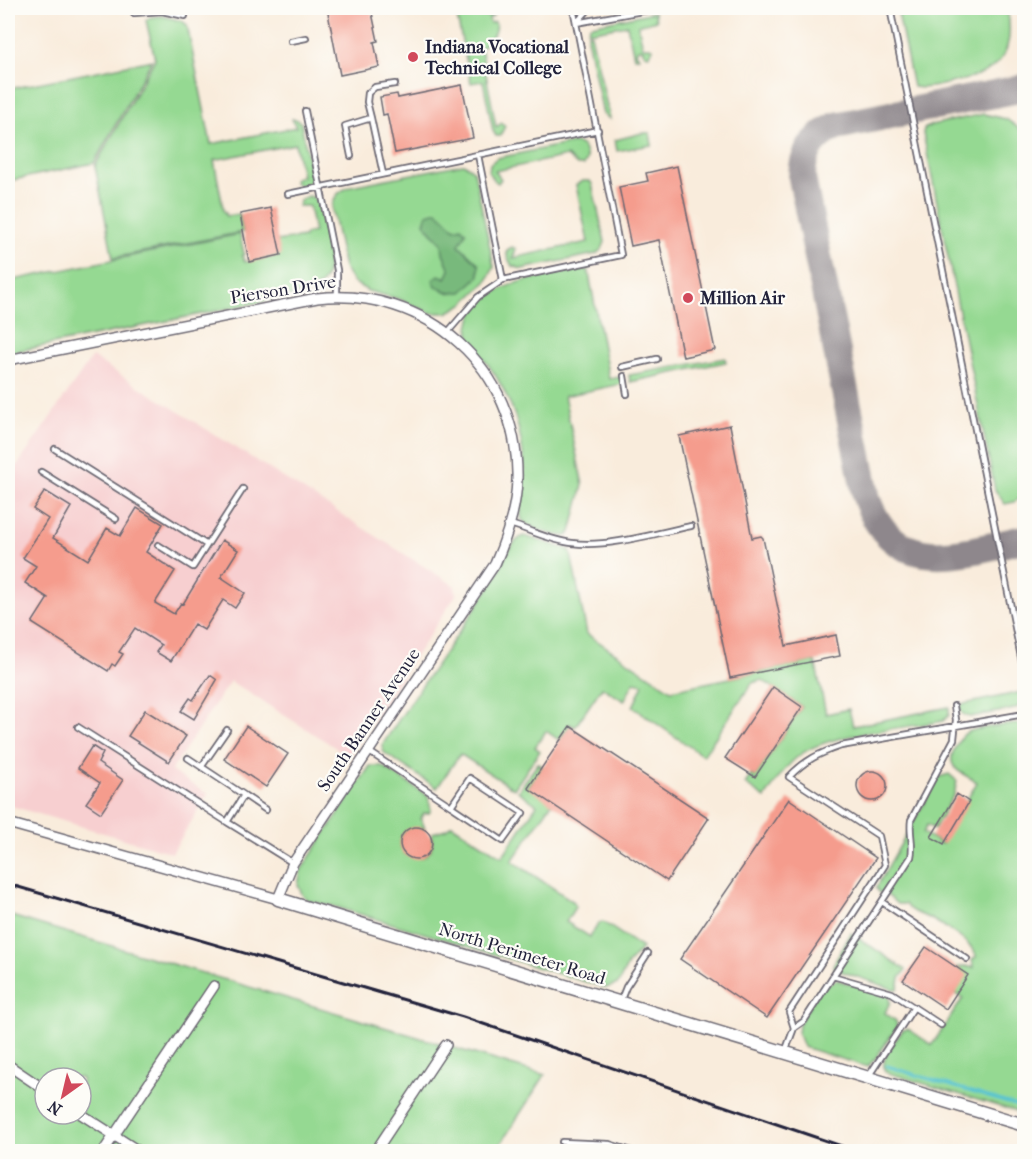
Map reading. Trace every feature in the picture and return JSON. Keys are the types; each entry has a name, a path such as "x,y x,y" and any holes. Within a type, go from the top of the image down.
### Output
{"street":[{"name":"Pierson Drive","path":"8,360 317,298 338,296 365,298 419,315 447,333 482,367 494,385 505,410 516,452 516,497 510,524 495,564"},
{"name":"South Banner Avenue","path":"278,899 293,863 495,564"},
{"name":"North Perimeter Road","path":"8,823 278,899 1024,1125"},
{"path":"103,1152 214,986"},
{"path":"375,1152 446,1045"},
{"path":"8,1065 33,1082"},
{"path":"93,1122 140,1152"}],"lane":[{"path":"447,333 478,297 503,280 621,255 572,8"},
{"path":"576,23 590,8"},
{"path":"890,8 1024,672"},
{"path":"576,23 653,9"},
{"path":"134,13 162,11 185,16"},
{"path":"291,41 306,38"},
{"path":"383,174 367,102 368,93 375,87 395,84"},
{"path":"305,111 337,270 338,296"},
{"path":"351,156 345,126 370,118"},
{"path":"288,194 598,130"},
{"path":"478,154 503,280"},
{"path":"622,367 657,359"},
{"path":"624,376 627,394"},
{"path":"55,449 207,545"},
{"path":"41,472 116,519"},
{"path":"158,545 193,567 243,489"},
{"path":"510,524 569,543 582,544 639,537 692,526"},
{"path":"785,1052 794,1028 804,1021 911,857 913,848 911,820 950,750 955,727 954,706"},
{"path":"794,1028 789,1012 885,865 879,836 789,777 801,765 819,753 842,746 1024,714"},
{"path":"78,727 293,863"},
{"path":"202,766 227,729"},
{"path":"368,750 451,806 503,841 523,813 470,778 451,806"},
{"path":"188,758 266,810"},
{"path":"227,822 244,795"},
{"path":"882,902 967,959"},
{"path":"620,1002 626,987 648,953"},
{"path":"833,976 892,993 941,1025"},
{"path":"867,1077 914,1007"},
{"path":"562,1142 609,1144 635,1152"},
{"path":"607,1152 609,1144"}],"shaded area":[{"path":"92,357 455,586 456,595 349,756 230,681 171,771 208,794 172,853 8,805 8,479"}],"green space":[{"path":"455,8 483,8 485,16 494,16 489,18 490,23 495,22 494,33 481,48 496,127 502,123 505,126 500,136 496,136 493,131 483,81 471,83"},
{"path":"897,8 1007,8 1009,40 1000,61 980,75 936,86 913,87"},
{"path":"654,12 656,20 638,25 643,47 653,49 649,55 645,54 642,49 638,49 636,52 639,57 634,57 627,25 588,32 589,26 592,25"},
{"path":"162,16 182,21 187,25 211,144 296,127 292,119 296,119 301,123 312,177 308,184 300,186 294,182 295,178 302,176 295,144 214,160 224,213 226,216 239,214 243,232 113,258 95,166 155,59 146,20"},
{"path":"588,34 591,34 610,119 603,114"},
{"path":"152,60 94,163 8,181 8,89"},
{"path":"984,114 1006,119 1024,132 1024,496 1005,504 995,490 923,133 924,129 931,125"},
{"path":"650,133 652,145 617,151 615,140"},
{"path":"572,143 581,145 584,149 587,159 584,165 577,165 567,156 495,171 501,179 498,183 489,173 490,164 497,158"},
{"path":"463,164 474,171 494,267 487,281 463,304 447,313 431,313 399,299 368,291 353,282 344,268 332,210 333,201 337,195 351,186"},
{"path":"582,181 590,181 592,184 605,242 602,249 596,254 522,269 512,266 507,250 512,247 516,249 513,258 588,242 576,185"},
{"path":"309,196 315,198 318,205 328,260 324,280 315,289 298,295 8,353 8,281 240,234 244,254 242,256 245,262 279,256 277,241 304,237 305,234 314,232 309,206 298,206 301,199"},
{"path":"437,211 455,229 461,227 466,232 459,245 479,264 479,276 462,292 450,293 436,287 433,280 439,275 446,278 450,270 442,244 424,223 427,214"},
{"path":"588,269 609,379 620,377 622,384 564,396 583,485 571,532 567,536 562,536 537,529 522,520 524,463 515,416 499,382 472,343 469,329 476,309 487,297 502,289 538,277"},
{"path":"725,358 726,362 630,382 629,375"},
{"path":"524,536 570,550 587,634 671,690 815,661 826,714 849,709 853,726 949,707 949,715 943,721 846,737 812,748 790,764 765,798 745,784 751,775 755,777 802,707 762,680 752,683 703,756 633,707 643,684 634,682 624,701 602,687 575,727 570,724 559,740 546,731 535,747 540,751 514,789 460,754 437,788 386,754 383,751 383,744 494,580 514,543"},
{"path":"1022,692 1022,704 1014,709 970,717 963,714 959,707 959,705"},
{"path":"1018,724 1024,726 1024,1114 885,1072 886,1056 903,1030 908,1029 932,1045 963,998 953,992 964,973 957,967 974,968 972,960 976,957 970,946 957,935 912,911 905,904 897,904 884,892 879,893 876,888 939,777 949,774 957,781 954,794 934,829 927,825 923,833 942,844 977,782 961,773 953,765 952,755 963,736 977,729"},
{"path":"538,763 542,766 528,787 552,803 512,861 574,902 575,907 566,922 590,937 599,923 603,922 642,948 628,964 618,984 606,988 310,901 303,896 298,885 301,870 370,766 382,766 428,796 431,810 429,813 424,813 421,818 425,829 407,830 402,835 400,841 404,853 410,857 425,856 432,847 432,833 452,825 502,857 537,805 518,791"},
{"path":"8,915 545,1075 496,1151 8,1151"},
{"path":"851,933 906,970 900,978 898,989 834,969 833,965"},
{"path":"837,980 888,995 890,1002 885,1013 896,1021 897,1027 867,1067 803,1047 798,1034 803,1016 822,986"}],"building":[{"path":"327,8 371,8 378,41 374,42 379,67 340,75"},
{"path":"462,85 473,138 395,153 387,114 383,115 380,97 397,94 398,98"},
{"name":"Million Air","path":"677,166 715,350 683,357 659,240 631,246 619,187 648,181 646,173"},
{"path":"271,208 281,255 249,262 240,214"},
{"path":"730,425 752,538 761,536 763,538 786,646 836,635 840,656 730,678 679,436"},
{"path":"45,491 71,507 53,538 88,560 107,528 120,536 137,508 163,524 146,552 175,571 155,603 174,614 181,603 183,604 222,540 238,550 221,577 245,593 235,608 223,600 204,630 194,624 171,661 156,652 161,645 135,628 119,652 123,654 115,666 112,664 108,671 32,623 48,598 25,583 36,566 23,558 48,519 33,509"},
{"path":"210,675 217,680 194,719 181,711 190,698 193,700"},
{"path":"773,687 802,707 755,777 725,758"},
{"path":"145,710 186,736 169,762 128,736"},
{"path":"246,726 288,754 266,787 224,759"},
{"path":"570,726 709,818 667,881 528,788"},
{"path":"92,746 103,753 98,763 123,780 101,813 86,803 100,783 78,768"},
{"path":"872,771 883,775 887,786 883,797 872,801 861,797 857,786 861,775"},
{"path":"957,794 969,802 944,844 931,837"},
{"path":"789,799 876,858 767,1018 680,959"},
{"path":"416,827 427,832 432,843 427,854 416,859 405,854 400,843 405,832"},
{"path":"926,947 968,975 946,1009 903,980"}],"waterway":[{"path":"887,1066 1024,1108"}],"taxiway":[{"path":"1024,88 836,126 821,135 807,153 802,178 867,500 880,525 895,541 913,550 933,554 977,550 1024,539"}],"railway":[{"path":"8,884 463,1017 859,1152"}],"place":[{"name":"Indiana Vocational Technical College","path":"413,57"},
{"name":"Million Air","path":"688,298"}]}
